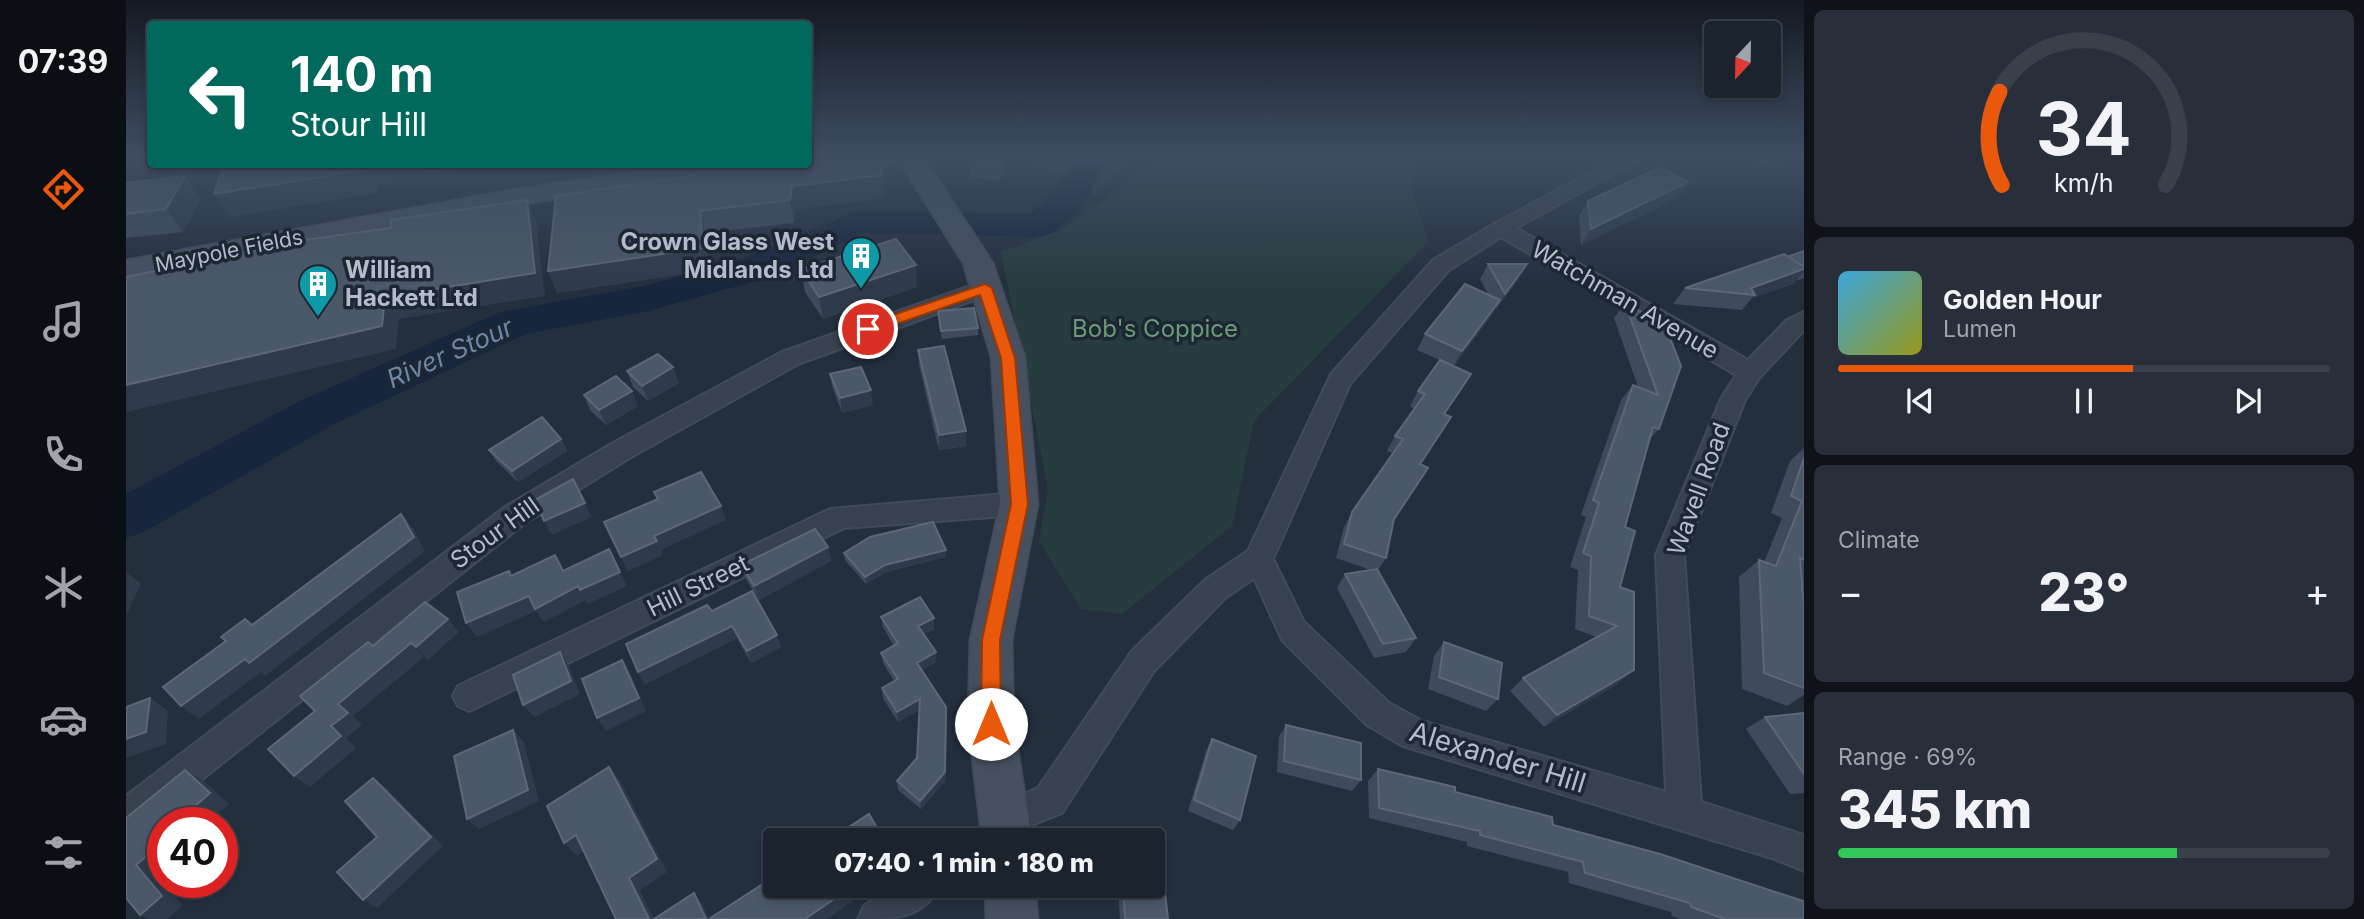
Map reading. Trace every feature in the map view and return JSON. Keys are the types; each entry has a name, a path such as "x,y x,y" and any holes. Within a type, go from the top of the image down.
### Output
{"street":[{"name":"Maypole Fields","path":"126,270 506,199"},
{"path":"937,199 978,263 1008,358 1019,504 991,640 991,724 1005,828"},
{"path":"1007,828 1050,801 1143,661 1215,589 1259,559 1339,380 1441,265 1501,228 1556,199"},
{"name":"Watchman Avenue","path":"1501,228 1750,372"},
{"name":"Stour Hill","path":"126,818 515,515 622,450 790,358 985,288"},
{"name":"Wavell Road","path":"1685,813 1670,555 1734,399 1750,372 1804,320"},
{"name":"Hill Street","path":"469,696 840,517 1019,504"},
{"name":"Alexander Hill","path":"1259,559 1293,631 1378,714 1415,735 1685,813 1772,840 1804,853"},
{"path":"877,919 905,898"},
{"path":"1011,898 1012,919"}],"green space":[{"name":"Bob's Coppice","path":"1105,199 1415,199 1429,241 1254,421 1232,526 1122,614 1081,609 1039,541 1048,488 1001,252 1061,230"}],"building":[{"path":"126,199 172,199 166,209 126,214"},
{"path":"556,199 790,199 700,211 703,248 548,271"},
{"path":"1592,199 1653,199 1591,229 1588,201"},
{"path":"527,200 535,273 385,297 382,326 126,385 126,277 305,240 391,228 391,220"},
{"path":"896,239 916,265 819,297 801,269"},
{"path":"1804,251 1804,267 1787,257"},
{"path":"1784,254 1804,269 1751,288 1755,295 1685,288"},
{"path":"1488,264 1527,264 1505,294"},
{"path":"1465,284 1500,300 1462,351 1425,334"},
{"path":"1625,303 1665,325 1681,366 1659,429 1653,427 1625,527 1635,531 1620,587 1634,592 1634,670 1557,715 1523,678 1617,626 1589,616 1591,556 1583,553 1599,503 1593,500 1633,385 1658,395"},
{"path":"974,308 978,328 941,331 938,311"},
{"path":"944,346 966,431 939,435 918,350"},
{"path":"658,354 673,367 642,386 627,371"},
{"path":"1440,360 1471,374 1444,414 1451,417 1420,464 1428,468 1394,519 1386,558 1344,544 1352,512 1403,439 1395,436 1425,394 1418,391"},
{"path":"861,367 871,390 840,398 830,374"},
{"path":"616,376 632,391 599,410 584,395"},
{"path":"542,417 561,439 512,471 489,450"},
{"path":"1804,458 1804,560 1800,558 1804,607 1804,688 1764,673 1759,560 1776,566 1802,501 1791,496"},
{"path":"701,472 721,506 654,536 657,541 621,557 604,522 658,499 654,492"},
{"path":"573,479 585,503 544,521 535,500"},
{"path":"401,514 414,537 249,663 245,659 181,706 163,687 226,641 221,637 245,619 252,625"},
{"path":"933,522 946,550 885,565 865,577 844,553 870,537"},
{"path":"815,529 828,547 754,586 741,565"},
{"path":"609,549 620,572 580,590 578,586 535,609 529,596 466,623 457,592 509,571 511,576 555,555 563,571"},
{"path":"1377,569 1416,638 1383,644 1345,574"},
{"path":"752,591 777,635 747,651 732,626 638,672 626,644 707,605 712,611"},
{"path":"920,597 934,618 918,626 936,652 917,663 946,707 945,772 920,801 897,781 917,758 920,699 897,712 882,688 898,679 881,653 898,643 881,617"},
{"path":"425,602 448,619 416,647 411,643 338,704 348,713 331,726 341,736 294,776 268,749 315,711 300,696 368,642 373,646"},
{"path":"1444,642 1502,663 1498,699 1439,677"},
{"path":"560,652 571,681 523,705 513,675"},
{"path":"622,660 639,698 597,718 582,679"},
{"path":"150,698 146,732 126,739 126,707"},
{"path":"1804,713 1804,774 1765,717"},
{"path":"1286,725 1361,743 1361,780 1284,761"},
{"path":"513,730 528,790 467,819 454,756"},
{"path":"1212,739 1256,756 1240,820 1194,800"},
{"path":"609,767 657,859 629,878 649,919 616,919 576,835 564,843 547,806"},
{"path":"1378,769 1455,787 1455,792 1552,817 1553,825 1660,854 1804,901 1804,919 1725,919 1691,907 1690,903 1585,873 1583,862 1480,835 1480,831 1379,808"},
{"path":"185,770 210,793 194,807 147,807 147,856 136,865 147,878 147,898 160,898 140,915 126,898 126,818"},
{"path":"373,778 431,837 363,900 337,872 377,837 345,801"},
{"path":"869,814 877,828 847,828"},
{"path":"763,884 763,898 836,898 805,919 709,919"},
{"path":"1165,892 1168,919 1125,919 1124,898 1165,898"},
{"path":"694,893 706,919 654,919"}],"waterway":[{"name":"River Stour","path":"126,518 316,413 515,322 644,299 756,268 858,222 1039,226 1068,199"}],"place":[{"name":"Crown Glass West Midlands Ltd","path":"861,290"},
{"name":"William Hackett Ltd","path":"318,318"}],"route":[{"path":"868,329 985,288 1008,358 1019,504 991,640 991,724"}]}
